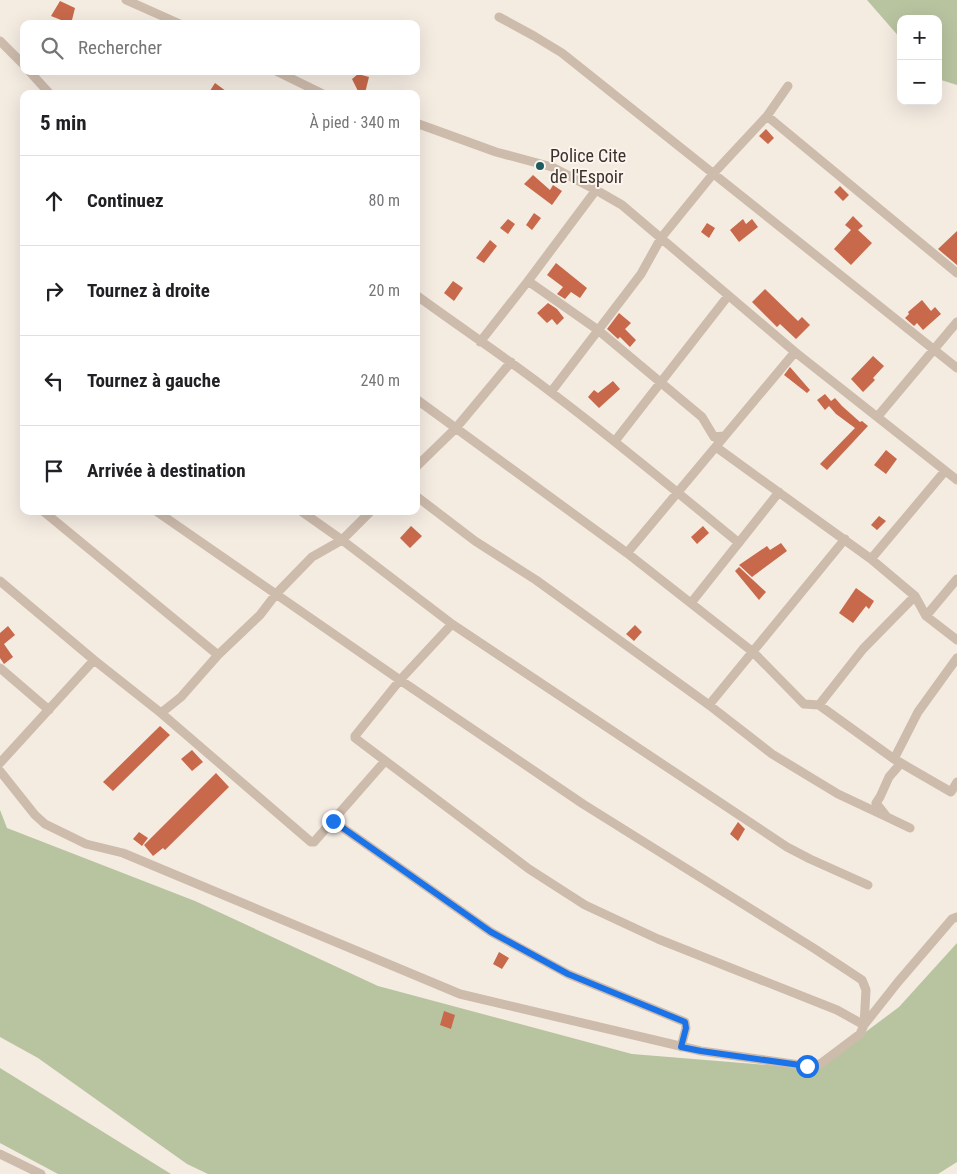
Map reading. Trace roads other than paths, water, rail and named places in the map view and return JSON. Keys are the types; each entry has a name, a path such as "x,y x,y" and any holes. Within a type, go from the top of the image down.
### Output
{"street":[{"path":"126,0 171,20"},
{"path":"499,17 562,53 957,368"},
{"path":"0,41 20,62"},
{"path":"33,75 46,90"},
{"path":"284,75 315,90"},
{"path":"551,392 641,274 661,238 714,174 767,116 788,86"},
{"path":"767,116 957,273"},
{"path":"420,125 496,152 552,168 596,190 622,206 795,352 957,480"},
{"path":"480,342 596,190"},
{"path":"528,281 598,330 702,418 714,437 724,436"},
{"path":"615,441 728,296"},
{"path":"420,298 511,362 615,441 739,543"},
{"path":"878,416 957,322"},
{"path":"627,553 795,352"},
{"path":"420,463 456,428 511,362"},
{"path":"420,402 627,553 691,603 753,652 804,704 819,705 897,761 951,792 957,782"},
{"path":"716,447 871,559 915,596 926,616 957,640"},
{"path":"871,559 945,471"},
{"path":"691,603 779,492"},
{"path":"420,499 709,705 772,754 838,794 910,828"},
{"path":"48,515 218,655"},
{"path":"162,515 583,804 862,980 866,990 864,1025"},
{"path":"307,515 452,624 787,847 868,884"},
{"path":"160,714 181,697 218,655 260,615 276,594 312,557 342,540 367,515"},
{"path":"709,705 845,539"},
{"path":"926,616 957,579"},
{"path":"0,581 311,842 314,842 386,762"},
{"path":"819,705 862,649 915,596"},
{"path":"452,624 400,680 354,737 529,869 586,905 658,939 837,1010 864,1025"},
{"path":"887,817 876,803 918,712 957,658"},
{"path":"0,763 94,660"},
{"path":"0,668 50,710"},
{"path":"0,771 45,824 86,844 123,853 460,994 711,1053 814,1065 820,1064 860,1034 864,1025 898,982 952,919 957,917"},
{"path":"333,821 491,932 568,974 685,1022 686,1028 681,1047"},
{"path":"0,1154 40,1174"}],"place":[{"name":"Police Cite de l'Espoir","path":"540,166"}]}
